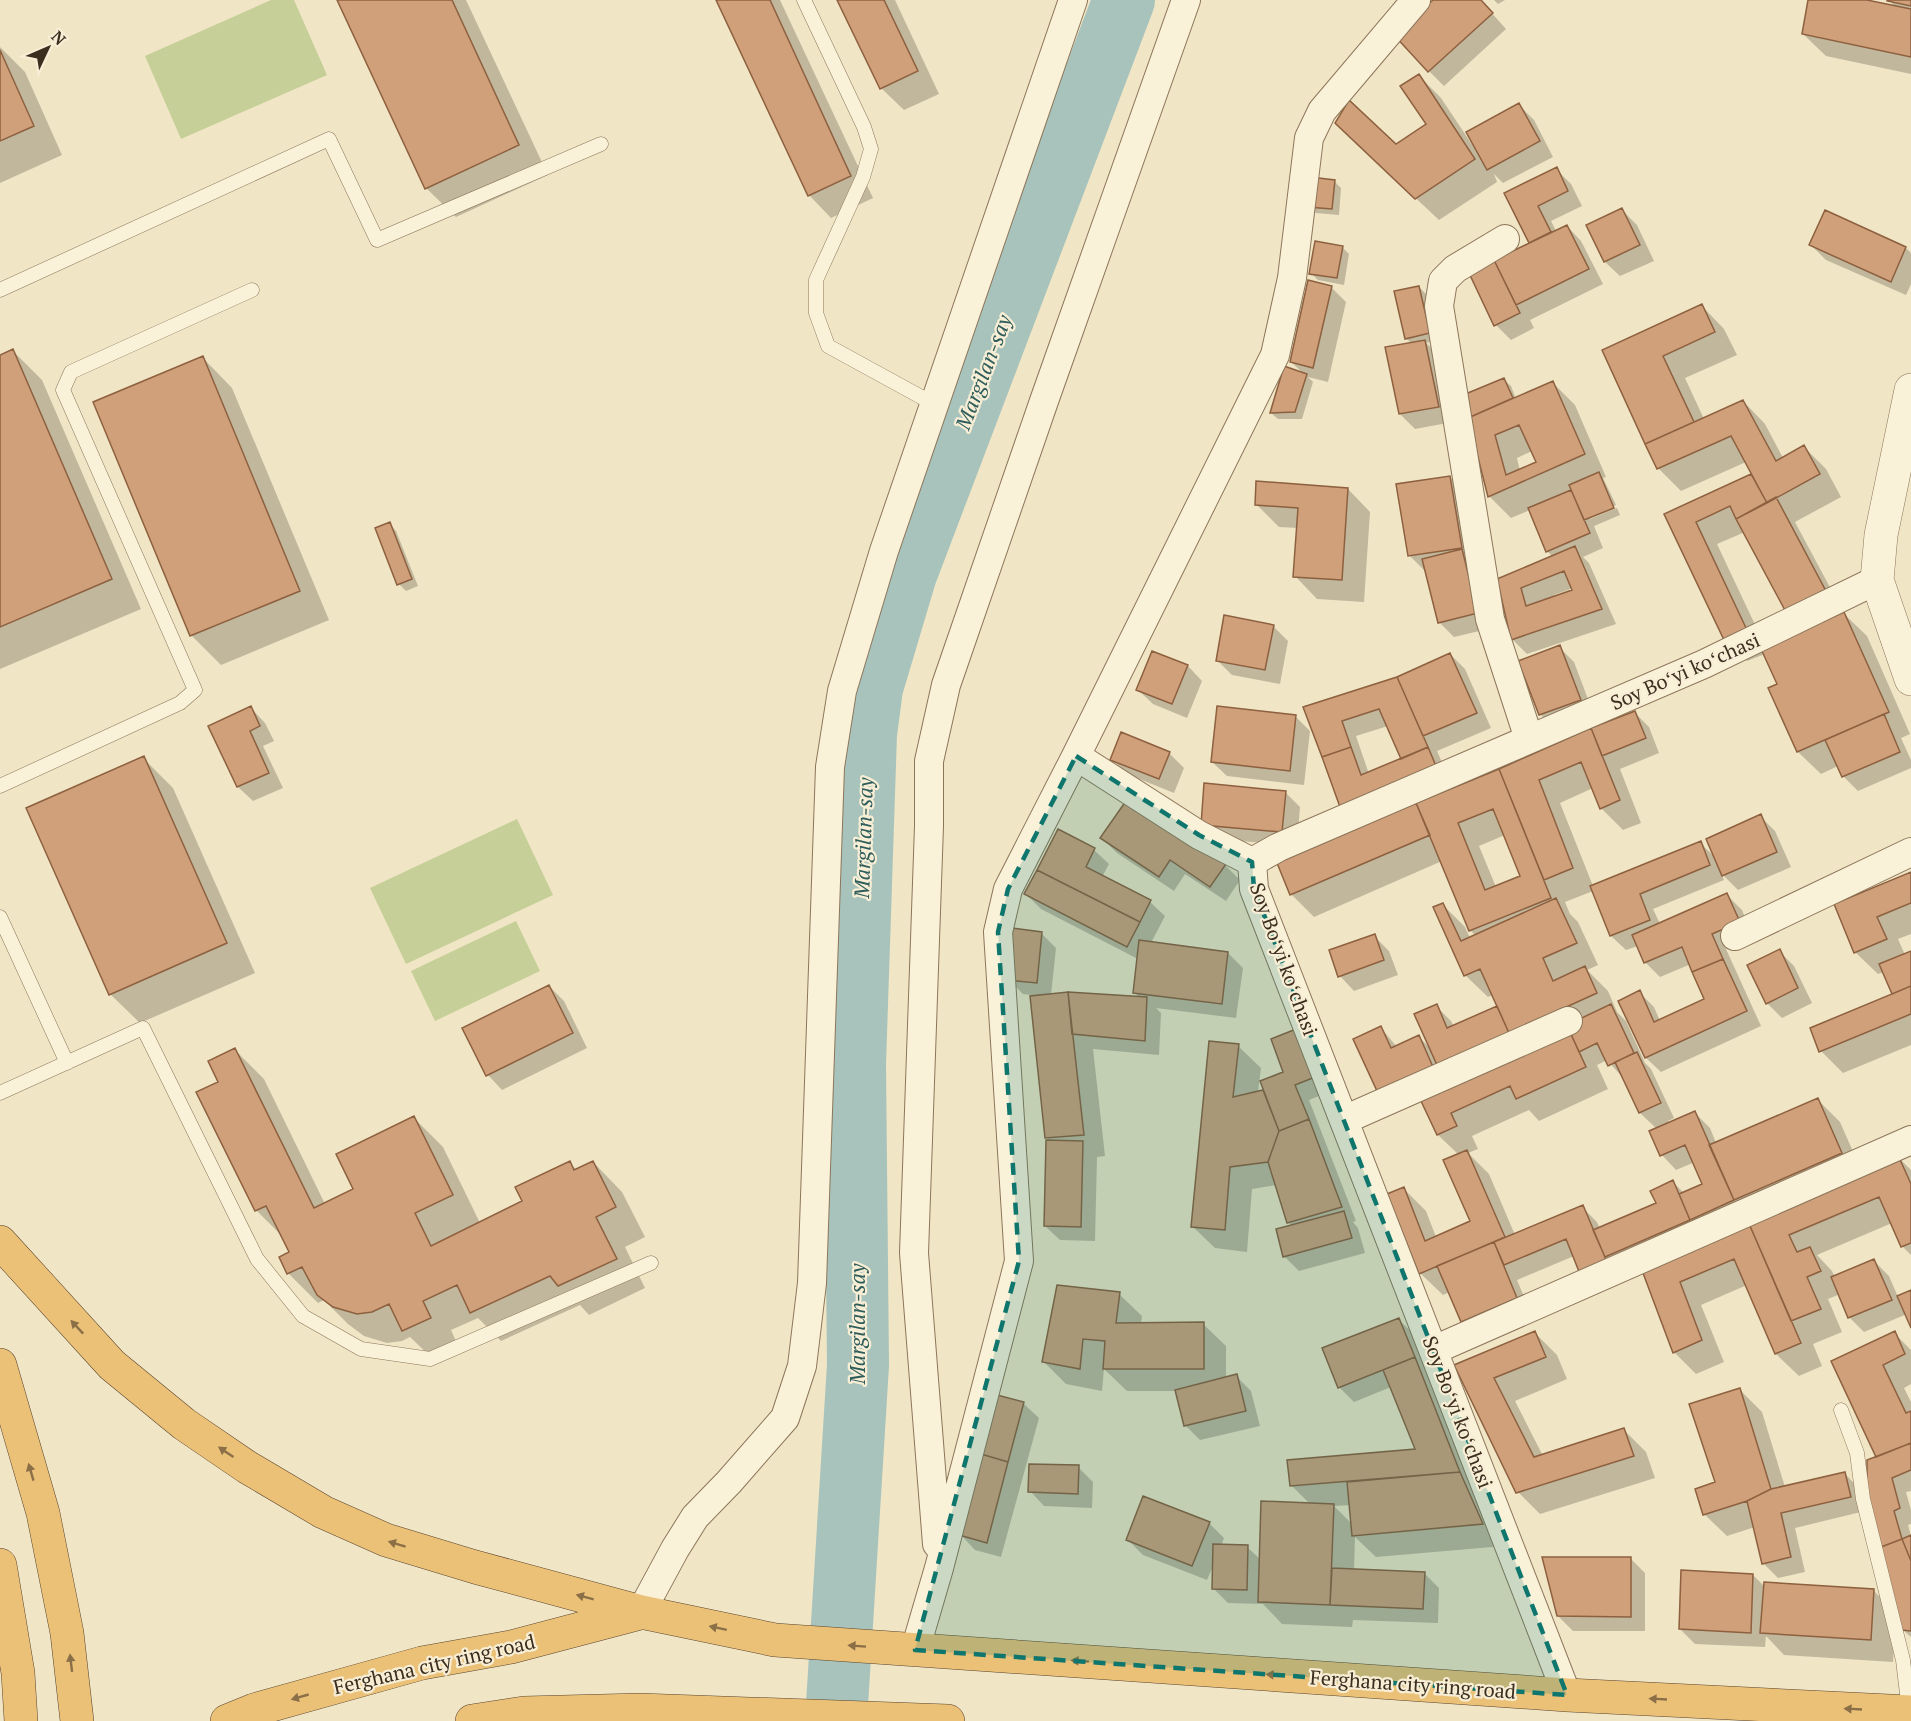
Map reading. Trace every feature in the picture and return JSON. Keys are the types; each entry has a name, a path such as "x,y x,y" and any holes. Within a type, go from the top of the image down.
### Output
{"highway":[{"name":"Ferghana city ring road","path":"0,1242 112,1365 184,1424 247,1467 323,1512 386,1540 475,1568 641,1612 775,1640 1567,1695 1910,1712"},
{"path":"0,1365 43,1513 67,1634 77,1721"},
{"path":"0,1565 18,1673 21,1721"},
{"name":"Ferghana city ring road","path":"227,1721 254,1710 422,1663 511,1647 641,1612"},
{"path":"472,1721 524,1713 640,1710 948,1721"}],"street":[{"path":"641,1612 695,1517 785,1418 802,1366 812,1283 830,767 842,691 884,551 1073,0"},
{"path":"939,1568 914,1253 929,826 929,761 946,685 1186,0"},
{"path":"915,1650 939,1568 1019,1261 998,932 1008,889 1275,355 1292,278 1309,138 1322,111 1416,0"},
{"path":"1505,239 1455,269 1443,281 1439,306 1490,619 1528,739"},
{"path":"1911,390 1881,535 1877,580 1911,679"},
{"name":"Soy Boʻyi koʻchasi","path":"1567,1695 1254,889 1252,862 1279,847 1704,664 1877,580"},
{"path":"1076,756 1199,835 1252,862"},
{"path":"1735,936 1911,852"},
{"path":"1344,1120 1568,1021"},
{"path":"1434,1350 1911,1140"}],"lane":[{"path":"804,0 864,127 871,149 863,177 816,280 816,313 828,346 934,404"},
{"path":"0,290 329,139 377,240 601,144"},
{"path":"0,786 180,704 195,690 63,390 71,372 252,290"},
{"path":"0,917 67,1063"},
{"path":"0,1093 143,1028 258,1259 303,1316 362,1349 430,1359 651,1263"},
{"path":"1841,1410 1857,1453 1863,1499 1903,1660 1910,1712"}],"highlighted area":[{"path":"1076,756 1199,835 1252,862 1254,889 1567,1695 915,1650 1019,1261 998,932 1008,889"}],"green space":[{"path":"271,0 294,0 327,75 181,139 145,56"},
{"path":"517,819 553,895 406,964 370,888"},
{"path":"516,921 540,971 435,1021 411,971"}],"building":[{"path":"337,0 452,0 519,145 425,189"},
{"path":"716,0 770,0 851,176 808,196"},
{"path":"837,0 884,0 918,71 880,89"},
{"path":"1433,0 1481,0 1493,13 1428,72 1394,35"},
{"path":"1808,0 1867,0 1911,9 1911,57 1802,34"},
{"path":"1911,0 1911,6 1887,1"},
{"path":"0,50 34,126 0,141"},
{"path":"1419,74 1475,159 1415,199 1335,123 1349,100 1396,144 1426,124 1400,86"},
{"path":"1519,103 1540,141 1487,170 1466,132"},
{"path":"1557,167 1568,191 1538,206 1551,232 1529,243 1504,193"},
{"path":"1310,177 1335,180 1332,209 1307,207"},
{"path":"1622,208 1640,245 1604,262 1586,225"},
{"path":"1825,210 1906,247 1891,282 1809,245"},
{"path":"1567,225 1589,269 1516,305 1494,260"},
{"path":"1315,241 1343,246 1337,278 1309,274"},
{"path":"1494,260 1520,313 1494,326 1469,273"},
{"path":"1308,280 1332,286 1313,368 1290,362"},
{"path":"1419,286 1430,333 1405,339 1394,291"},
{"path":"1702,304 1715,332 1663,356 1694,422 1645,444 1602,350"},
{"path":"1425,340 1439,407 1399,414 1385,347"},
{"path":"13,349 112,579 0,627 0,355"},
{"path":"203,356 300,591 190,636 93,402"},
{"path":"1284,366 1307,374 1295,412 1270,413"},
{"path":"1504,378 1513,398 1468,418 1463,395"},
{"path":"1553,381 1585,454 1488,497 1468,418","holes":["1519,425 1536,462 1506,475 1495,435"]},
{"path":"1743,400 1776,461 1804,445 1820,474 1767,503 1731,436 1657,469 1645,444"},
{"path":"1599,472 1614,508 1584,520 1569,485"},
{"path":"1751,474 1767,503 1736,519 1730,506 1696,522 1747,630 1724,640 1664,514"},
{"path":"1450,476 1462,548 1408,556 1396,484"},
{"path":"1256,481 1348,488 1342,580 1293,577 1298,508 1255,505"},
{"path":"1571,490 1590,533 1546,552 1528,508"},
{"path":"1776,497 1827,593 1787,614 1736,519"},
{"path":"390,522 412,579 397,585 375,528"},
{"path":"1575,546 1602,609 1511,640 1497,579","holes":["1564,571 1572,590 1526,606 1521,588"]},
{"path":"1462,549 1478,613 1438,623 1422,559"},
{"path":"1844,612 1889,712 1797,752 1768,688 1777,684 1761,649"},
{"path":"1224,615 1274,625 1265,670 1216,661"},
{"path":"1560,645 1581,700 1539,715 1518,661"},
{"path":"1152,651 1188,665 1172,704 1136,690"},
{"path":"1450,653 1477,713 1423,736 1397,677"},
{"path":"1397,677 1428,747 1401,759 1379,709 1342,721 1351,747 1322,757 1303,707"},
{"path":"251,706 260,726 250,731 269,773 237,787 208,726"},
{"path":"1217,706 1296,715 1290,771 1211,762"},
{"path":"1635,711 1646,738 1602,756 1591,728"},
{"path":"1884,714 1900,752 1842,777 1825,740"},
{"path":"1591,728 1620,800 1600,809 1581,762 1539,780 1573,868 1544,880 1499,769"},
{"path":"1121,732 1170,752 1159,779 1110,760"},
{"path":"1351,747 1361,775 1428,747 1436,766 1340,807 1322,757"},
{"path":"144,756 227,943 109,995 26,808"},
{"path":"1499,769 1551,898 1469,931 1416,803","holes":["1493,809 1520,876 1485,890 1458,823"]},
{"path":"1204,783 1286,791 1282,832 1201,825"},
{"path":"1128,798 1226,864 1210,887 1170,860 1159,877 1100,838"},
{"path":"1416,803 1430,835 1290,895 1277,863"},
{"path":"1761,814 1777,852 1722,876 1706,839"},
{"path":"1058,829 1095,848 1086,867 1151,900 1140,922 1037,870"},
{"path":"1701,841 1710,865 1640,894 1650,920 1610,936 1590,886"},
{"path":"1037,870 1140,922 1127,947 1024,894"},
{"path":"1911,872 1911,903 1877,917 1887,939 1854,953 1834,904"},
{"path":"1727,893 1740,922 1712,934 1723,959 1692,972 1682,947 1644,963 1632,935"},
{"path":"1556,898 1577,943 1543,958 1553,981 1585,966 1597,993 1509,1033 1480,969 1464,976 1433,907 1443,903 1461,941"},
{"path":"1012,928 1042,932 1037,983 1007,980"},
{"path":"1375,934 1384,960 1338,977 1329,950"},
{"path":"1139,940 1228,952 1222,1004 1133,993"},
{"path":"1780,949 1798,988 1766,1004 1747,965"},
{"path":"1911,951 1911,986 1892,994 1879,964"},
{"path":"1723,959 1747,1011 1645,1058 1618,1001 1640,990 1654,1022 1704,999 1692,972"},
{"path":"549,985 573,1033 486,1076 462,1028"},
{"path":"1911,986 1911,1014 1819,1052 1810,1028"},
{"path":"1068,992 1147,997 1145,1041 1072,1034"},
{"path":"1068,992 1084,1135 1045,1138 1030,996"},
{"path":"1437,1004 1447,1028 1497,1006 1509,1033 1437,1065 1414,1014"},
{"path":"1611,1004 1634,1053 1608,1066 1597,1043 1579,1052 1567,1025"},
{"path":"1381,1026 1391,1048 1419,1035 1433,1067 1377,1091 1353,1039"},
{"path":"1296,1029 1315,1077 1295,1085 1309,1119 1279,1131 1260,1081 1283,1072 1271,1039"},
{"path":"1570,1032 1586,1067 1516,1099 1510,1086 1451,1113 1457,1126 1437,1135 1421,1101"},
{"path":"1209,1041 1239,1044 1233,1097 1263,1090 1279,1131 1268,1162 1230,1167 1225,1230 1191,1227"},
{"path":"235,1048 314,1208 353,1189 336,1154 414,1116 453,1195 415,1213 431,1246 522,1201 515,1187 570,1161 574,1170 593,1161 616,1207 596,1217 617,1259 558,1286 550,1276 470,1313 457,1285 423,1301 431,1318 402,1331 389,1304 372,1312 357,1314 333,1307 317,1295 302,1267 287,1274 279,1257 289,1252 266,1206 255,1211 196,1092 218,1082 208,1061"},
{"path":"1637,1052 1661,1103 1639,1113 1615,1062"},
{"path":"1818,1098 1842,1153 1734,1200 1709,1145"},
{"path":"1695,1111 1734,1200 1690,1220 1679,1194 1702,1184 1685,1145 1660,1156 1649,1131"},
{"path":"1309,1119 1342,1207 1287,1223 1268,1162 1279,1131"},
{"path":"1046,1140 1083,1141 1081,1227 1044,1226"},
{"path":"1467,1150 1505,1237 1419,1274 1387,1194 1404,1187 1425,1241 1470,1221 1443,1160"},
{"path":"1898,1155 1911,1184 1911,1243 1901,1247 1879,1197 1789,1235 1797,1252 1810,1247 1821,1271 1807,1277 1821,1309 1791,1321 1747,1219"},
{"path":"1673,1180 1690,1220 1605,1257 1593,1230 1656,1203 1650,1191"},
{"path":"1583,1205 1607,1262 1580,1274 1566,1239 1504,1265 1494,1242"},
{"path":"1344,1211 1352,1238 1283,1257 1276,1229"},
{"path":"1747,1219 1801,1343 1775,1354 1734,1259 1680,1282 1702,1340 1673,1353 1640,1265"},
{"path":"1494,1242 1517,1298 1461,1322 1437,1266"},
{"path":"1874,1259 1892,1300 1848,1318 1831,1277"},
{"path":"1057,1285 1120,1292 1116,1323 1204,1322 1204,1369 1103,1369 1105,1341 1083,1339 1080,1369 1042,1362"},
{"path":"1911,1290 1911,1328 1897,1296"},
{"path":"1399,1318 1415,1357 1338,1388 1322,1348"},
{"path":"1535,1331 1546,1357 1494,1378 1534,1457 1624,1428 1634,1456 1516,1493 1454,1365"},
{"path":"1895,1331 1905,1354 1883,1365 1906,1413 1911,1411 1911,1443 1876,1457 1831,1361"},
{"path":"1415,1357 1460,1472 1290,1486 1287,1460 1415,1449 1383,1370"},
{"path":"1237,1374 1246,1411 1184,1426 1175,1390"},
{"path":"1740,1388 1771,1489 1747,1501 1703,1515 1695,1489 1715,1482 1689,1404"},
{"path":"997,1395 1024,1402 1008,1462 981,1454"},
{"path":"1911,1443 1911,1470 1892,1478 1900,1508 1894,1511 1902,1539 1881,1547 1867,1489 1867,1460"},
{"path":"981,1454 1008,1462 987,1543 959,1535"},
{"path":"1029,1464 1079,1465 1078,1494 1028,1492"},
{"path":"1460,1472 1483,1524 1352,1536 1347,1482"},
{"path":"1845,1472 1851,1497 1781,1513 1791,1557 1762,1564 1747,1501 1771,1489"},
{"path":"1143,1496 1210,1522 1192,1566 1126,1540"},
{"path":"1261,1501 1334,1504 1330,1605 1258,1602"},
{"path":"1911,1535 1911,1561 1902,1539"},
{"path":"1902,1539 1911,1561 1911,1631 1902,1630 1881,1547"},
{"path":"1213,1544 1248,1545 1247,1590 1212,1589"},
{"path":"1542,1557 1631,1557 1631,1617 1557,1616"},
{"path":"1332,1568 1425,1572 1423,1609 1330,1605"},
{"path":"1681,1570 1753,1574 1751,1633 1679,1629"},
{"path":"1764,1582 1874,1589 1871,1640 1760,1633"}],"waterway":[{"name":"Margilan-say","path":"836,1721 858,1365 855,1064 866,734 872,688 906,574 1124,0"}]}
